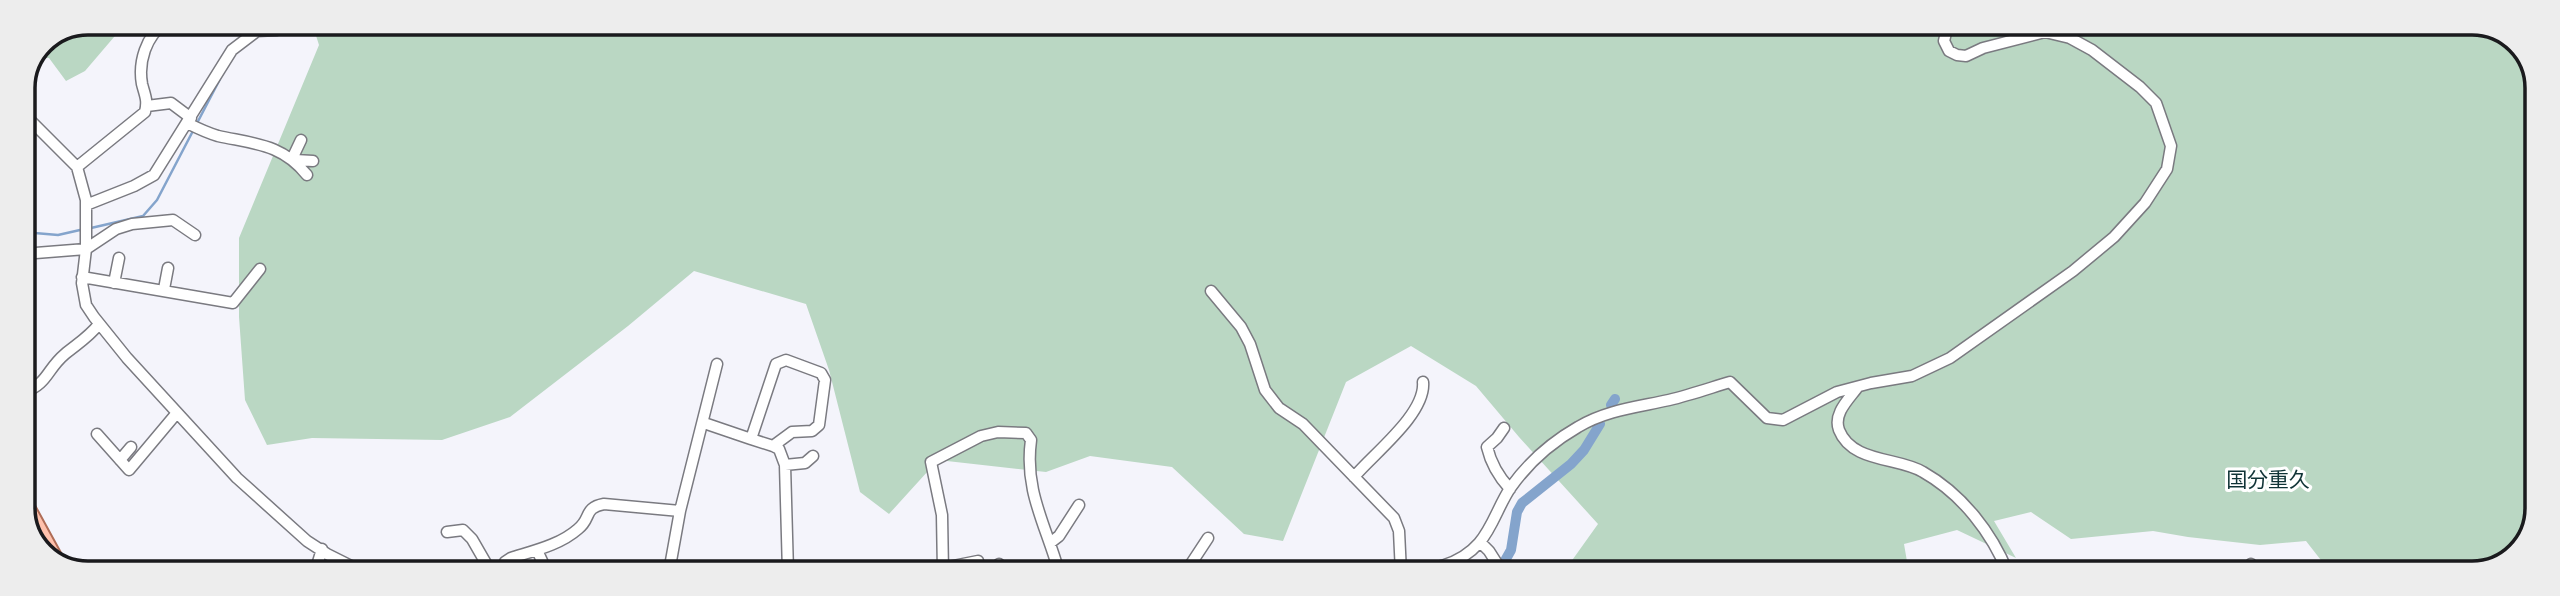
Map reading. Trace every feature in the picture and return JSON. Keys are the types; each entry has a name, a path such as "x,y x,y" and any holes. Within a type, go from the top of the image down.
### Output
{"street":[{"path":"77,167 145,112 148,101 141,72 145,50 152,35"},
{"path":"86,205 134,187 154,174 192,124 232,50 252,35"},
{"path":"1945,35 1944,41 1949,51 1966,56 1983,48 2033,35"},
{"path":"1452,561 1480,542 1510,489 1530,463 1575,428 1592,419 1639,404 1687,395 1730,382 1768,418 1783,420 1837,392 1912,376 1950,358 2073,271 2114,237 2146,203 2167,169 2171,146 2156,103 2140,87 2092,50 2070,38 2058,35"},
{"path":"147,106 171,103 192,124 216,135 261,143 294,160 313,162"},
{"path":"35,125 77,167 84,188 86,250 82,276 86,304 99,324 176,414 237,478 307,541 341,561"},
{"path":"294,160 301,140"},
{"path":"294,160 307,175"},
{"path":"35,253 86,250 116,229 132,224 173,220 195,235"},
{"path":"114,283 119,258"},
{"path":"164,289 168,268"},
{"path":"82,276 233,303 260,269"},
{"path":"1211,291 1241,327 1250,344 1265,390 1279,408 1303,424 1394,518 1399,531 1401,561"},
{"path":"35,388 62,356 88,338 99,324"},
{"path":"751,439 776,364 786,360 821,373 825,380 819,425 812,431 792,432 773,446"},
{"path":"671,561 680,511 717,364"},
{"path":"1354,477 1417,407 1424,390 1423,383"},
{"path":"1857,388 1838,416 1839,430 1847,442 1858,451 1921,470 1963,503 1988,535 2002,561"},
{"path":"97,434 129,470 176,414"},
{"path":"704,423 779,449 785,465 788,561"},
{"path":"1504,428 1487,447 1491,462 1510,489"},
{"path":"943,561 942,515 932,462 990,434 1027,433 1031,440 1028,464 1032,491 1056,561"},
{"path":"120,460 131,447"},
{"path":"785,465 806,463 813,456"},
{"path":"506,561 537,550 577,530 594,506 604,504 680,511"},
{"path":"1050,543 1059,536 1079,505"},
{"path":"446,532 463,530 472,539 485,561"},
{"path":"1193,561 1208,538"},
{"path":"1480,542 1496,561"},
{"path":"318,561 322,549"},
{"path":"537,550 542,561"}],"green space":[{"path":"88,35 116,35 85,71 66,81 49,58 44,58 50,50 67,39"},
{"path":"316,35 2483,36 2499,42 2512,53 2521,67 2525,84 2524,519 2518,535 2504,550 2489,558 2472,561 2322,561 2306,541 2260,545 2153,531 2071,539 2031,512 1994,521 2016,558 1957,530 1904,544 1907,561 1572,561 1598,524 1476,386 1411,346 1346,382 1283,541 1244,534 1172,467 1090,456 1046,472 938,460 889,514 860,492 829,370 806,304 694,271 510,417 442,440 312,438 267,445 245,400 239,317 239,238 319,45"}],"waterway":[{"path":"91,228 143,216 157,200 220,79"},
{"path":"35,233 58,235 80,230"},
{"path":"1611,405 1615,399"},
{"path":"1505,561 1511,550 1517,512 1522,503 1571,464 1584,450 1600,424"}],"district":[{"name":"国分重久","path":"2268,479"}]}
